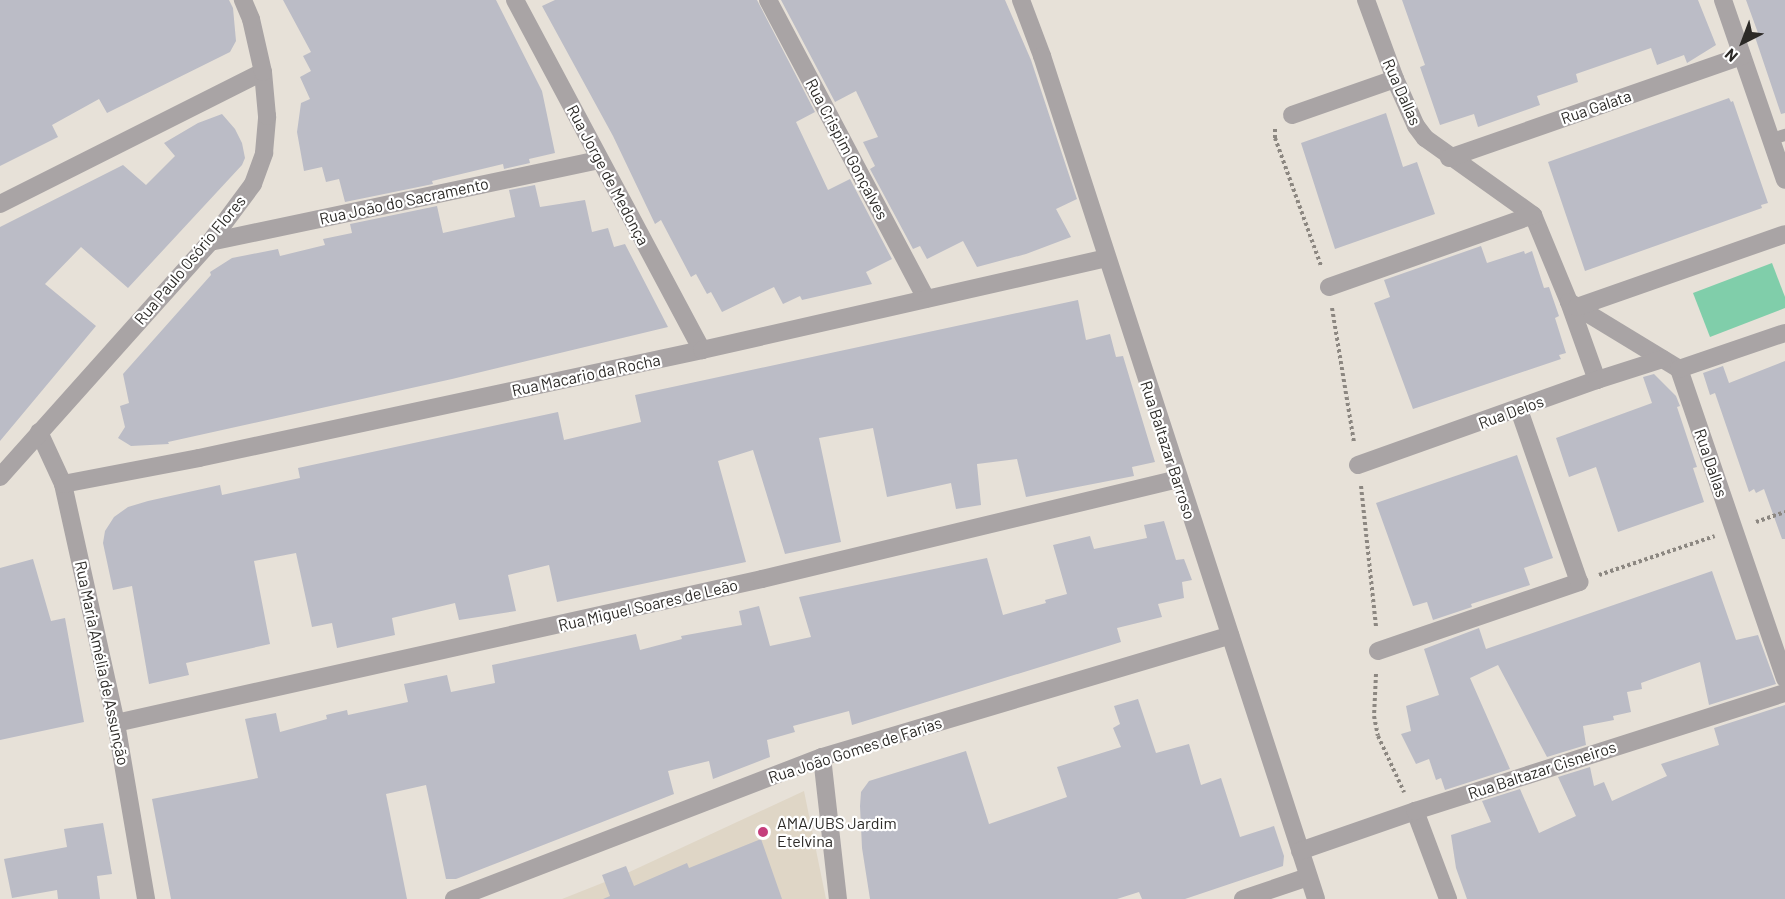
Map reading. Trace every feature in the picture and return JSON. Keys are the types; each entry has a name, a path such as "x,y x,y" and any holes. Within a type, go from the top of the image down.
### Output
{"street":[{"name":"Rua Paulo Osório Flores","path":"0,477 210,242 253,184 264,153 267,116 263,72 251,19 243,0"},
{"name":"Rua Jorge de Medonça","path":"515,0 702,350"},
{"name":"Rua Crispim Gonçalves","path":"768,0 926,299"},
{"name":"Rua Baltazar Barroso","path":"1021,0 1042,56 1316,899"},
{"name":"Rua Dallas","path":"1366,0 1395,79 1416,126 1425,138 1449,158 1533,215"},
{"path":"1723,0 1742,57 1778,137 1785,180"},
{"name":"Rua Galata","path":"1449,158 1742,57"},
{"path":"0,204 263,72"},
{"path":"1292,115 1395,79"},
{"name":"Rua João do Sacramento","path":"210,242 599,160"},
{"path":"1329,287 1533,215 1573,305 1597,380"},
{"path":"1573,305 1785,234"},
{"name":"Rua Macario da Rocha","path":"63,484 211,456 702,350 1106,258"},
{"path":"1573,305 1671,364"},
{"name":"Rua Delos","path":"1358,465 1520,410 1597,380 1671,364 1785,333"},
{"name":"Rua Dallas","path":"1671,364 1734,530 1785,678"},
{"path":"1378,651 1579,582 1520,410"},
{"name":"Rua Maria Amélia de Assunção","path":"39,432 63,484 116,723 146,899"},
{"name":"Rua Miguel Soares de Leão","path":"116,723 762,579 1178,479"},
{"name":"Rua João Gomes de Farias","path":"454,899 822,758 1230,635"},
{"name":"Rua Baltazar Cisneiros","path":"1300,851 1415,811 1785,693"},
{"path":"822,758 838,899"},
{"path":"1415,811 1448,899"},
{"path":"1243,899 1308,877"}],"path":[{"path":"1579,582 1785,512"}],"shaded area":[{"name":"AMA/UBS Jardim Etelvina","path":"804,791 826,899 562,899 625,874"}],"green space":[{"path":"1772,263 1785,297 1785,308 1710,337 1693,293"}],"building":[{"path":"0,0 229,0 233,8 236,41 230,52 107,113 99,99 52,125 58,137 0,166"},
{"path":"283,0 496,0 542,91 555,153 529,159 530,163 504,169 503,164 432,181 433,184 345,202 339,179 326,182 322,167 304,171 297,132 301,103 310,99 300,77 311,71 303,56 311,52"},
{"path":"555,0 757,0 815,112 796,122 828,190 850,179 892,259 866,272 872,284 802,300 800,296 783,304 774,287 722,312 711,292 707,294 696,274 691,277 661,220 655,224 613,136 542,6"},
{"path":"781,0 1005,0 1031,60 1077,199 1056,209 1071,237 1026,254 977,267 963,241 927,259 920,246 913,249 870,169 875,166 863,142 878,137 856,91 835,102"},
{"path":"1402,0 1698,0 1716,45 1687,63 1684,55 1657,65 1651,48 1576,74 1578,82 1537,96 1540,105 1478,127 1474,114 1440,125 1420,67 1425,65"},
{"path":"1746,0 1785,0 1785,113 1781,114 1754,34 1758,33"},
{"path":"1729,98 1731,102 1733,101 1768,203 1761,205 1762,208 1585,271 1548,162"},
{"path":"1386,113 1403,167 1417,162 1435,214 1335,249 1301,143"},
{"path":"222,114 235,129 242,143 245,158 242,165 128,288 81,247 45,284 96,326 0,441 0,227 123,165 146,185 175,156 164,143 198,123"},
{"path":"535,185 540,207 585,200 592,232 608,228 614,247 625,244 668,327 452,379 168,442 169,444 131,446 118,438 125,427 120,406 129,403 123,374 211,275 210,272 232,258 278,249 280,256 325,245 323,239 352,233 350,224 437,206 443,233 515,217 509,190"},
{"path":"1481,246 1487,263 1524,251 1525,254 1532,251 1544,288 1549,287 1559,316 1555,318 1566,353 1559,355 1561,359 1413,409 1374,303 1390,297 1384,280"},
{"path":"1078,300 1086,340 1110,334 1116,357 1123,356 1155,462 1132,467 1134,476 1026,497 1017,459 977,464 981,505 956,509 951,483 887,497 873,428 819,438 841,542 785,554 753,450 718,461 746,562 557,602 549,565 508,575 516,611 459,620 455,603 392,618 395,635 337,648 332,623 312,627 296,553 254,561 270,644 186,663 189,675 149,684 132,586 113,590 103,543 105,531 114,517 128,507 220,485 222,495 300,478 298,468 558,412 564,440 641,422 635,395"},
{"path":"1785,361 1785,539 1782,539 1764,489 1756,493 1754,489 1749,492 1715,393 1710,395 1703,373 1723,366 1729,383"},
{"path":"1654,374 1676,396 1680,406 1677,407 1697,467 1693,468 1704,502 1618,532 1596,467 1569,477 1556,438 1652,403 1643,377"},
{"path":"1517,455 1553,558 1524,568 1530,585 1471,604 1472,607 1433,620 1427,602 1413,606 1376,503"},
{"path":"1164,521 1176,560 1184,559 1192,580 1182,582 1184,598 1158,604 1162,617 1117,628 1121,642 852,725 849,711 793,726 795,732 767,740 770,757 713,779 709,761 668,771 674,794 456,879 446,879 426,785 386,794 407,899 171,899 152,799 258,778 245,719 276,713 280,732 327,719 326,715 347,710 348,715 408,702 404,684 447,675 451,692 495,683 492,665 636,634 640,650 682,639 681,636 742,625 739,611 759,606 770,646 811,637 799,597 987,558 1003,615 1046,603 1045,600 1067,594 1053,545 1090,536 1094,549 1147,538 1144,525"},
{"path":"33,559 51,621 65,618 84,722 0,740 0,568"},
{"path":"1712,571 1736,640 1758,635 1776,684 1709,705 1700,662 1641,683 1642,689 1627,692 1631,712 1613,716 1614,720 1583,726 1586,745 1547,757 1498,665 1470,678 1510,769 1445,790 1441,778 1436,780 1429,759 1416,764 1401,734 1411,731 1406,706 1439,695 1424,649 1479,628 1486,649"},
{"path":"1138,699 1156,753 1189,744 1201,785 1221,778 1240,837 1274,826 1284,856 1283,866 1185,899 1142,899 1139,892 1117,899 870,899 862,848 860,806 861,792 869,781 966,751 989,824 1067,797 1057,767 1121,747 1113,728 1120,724 1114,706"},
{"path":"1785,705 1785,899 1467,899 1456,868 1451,835 1491,822 1482,801 1520,789 1539,833 1576,816 1558,777 1590,767 1594,786 1604,782 1612,801 1667,776 1661,764 1719,745 1714,728"},
{"path":"103,823 112,874 97,876 100,899 58,899 57,890 12,898 4,859 67,847 64,829"},
{"path":"761,839 782,899 603,899 610,896 602,875 626,866 634,886 687,863 689,868"}],"place":[{"name":"AMA/UBS Jardim Etelvina","path":"763,832"}]}
